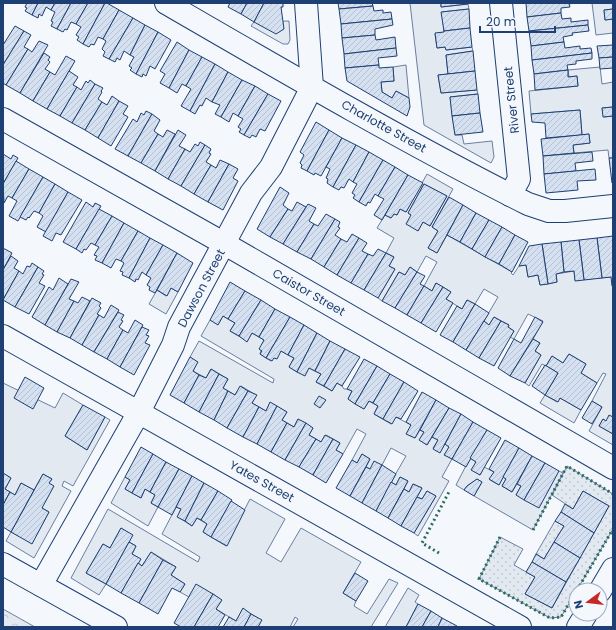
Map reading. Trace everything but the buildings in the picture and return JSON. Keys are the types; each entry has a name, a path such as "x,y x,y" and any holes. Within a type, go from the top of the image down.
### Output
{"street":[{"name":"Charlotte Street","path":"166,3 312,87 528,204 549,211 565,211 613,206"},
{"path":"306,3 312,87"},
{"name":"River Street","path":"501,3 519,179 510,195"},
{"name":"Dawson Street","path":"41,585 139,412 173,345 179,327 225,244 251,193 271,167 312,87"},
{"name":"Caistor Street","path":"3,119 225,244 613,468"},
{"name":"Yates Street","path":"3,336 520,627"},
{"path":"3,564 116,627"},
{"path":"605,582 613,569"}],"green space":[{"path":"410,3 441,3 441,7 468,4 469,9 442,12 444,32 435,34 437,48 445,47 446,50 472,47 473,51 446,55 448,74 438,75 441,93 477,90 478,94 450,97 455,135 462,135 464,144 492,141 494,157 491,163 424,125"},
{"path":"592,3 613,3 613,9 604,10 605,20 613,19 613,33 596,35"},
{"path":"289,21 290,40 288,44 283,44 251,26 254,22"},
{"path":"406,65 409,98 396,91 392,98 382,92 381,82 394,81 393,67"},
{"path":"600,67 602,84 613,82 613,107 602,108 604,117 613,116 613,158 609,158 608,150 574,153 573,145 590,143 589,134 582,135 580,110 531,114 529,91 578,86 577,76 569,77 568,70"},
{"path":"427,174 453,189 432,227 438,231 428,248 437,253 447,235 512,272 511,273 513,275 519,266 526,265 528,277 538,275 540,285 557,282 556,274 574,271 575,280 611,277 613,285 613,417 606,421 603,419 599,426 613,434 613,445 589,431 602,407 592,401 606,374 603,373 597,383 581,373 586,364 569,354 563,363 552,356 546,366 542,364 529,386 525,383 541,355 535,351 540,343 533,339 543,321 528,314 514,339 510,337 514,331 508,327 509,325 494,317 489,325 484,321 498,297 484,289 475,304 467,300 462,309 446,299 451,292 436,283 432,291 424,286 437,262 426,256 417,272 410,267 405,275 399,272 382,301 378,298 395,269 389,266 394,257 386,253 394,238 377,228 385,215 391,218 394,214 397,215 400,209 406,212","holes":["424,184 447,196 430,226 423,222 418,231 411,215 408,213"]},
{"path":"171,288 178,292 166,314 149,304 157,290 166,296"},
{"path":"223,316 235,323 230,331 247,341 252,333 264,340 260,354 271,361 281,351 294,358 289,367 297,372 309,368 321,374 316,382 332,391 337,383 344,389 352,391 348,399 364,409 369,401 378,406 374,414 391,424 396,417 411,425 407,434 415,438 420,430 424,432 420,440 427,445 432,437 438,440 433,448 440,452 445,444 449,447 445,455 452,459 442,477 449,481 418,536 414,533 436,496 427,491 422,499 417,497 422,488 413,484 409,492 404,489 408,481 400,477 396,485 391,482 406,456 391,448 382,465 370,469 366,467 370,459 362,454 357,463 352,460 366,434 357,429 343,454 336,450 340,443 326,435 321,442 309,435 313,428 298,419 294,427 282,420 287,412 270,403 266,411 252,403 256,395 241,386 235,395 223,388 228,379 211,369 206,378 193,371 197,362 190,357 199,341 273,383 274,379 201,336 210,320 218,324"},
{"path":"3,383 55,408 63,393 83,405 65,436 87,450 105,417 110,420 73,486 64,481 62,486 71,491 34,558 6,541 11,532 32,543 49,512 42,508 49,483 52,479 43,474 34,490 21,483 15,495 5,489 11,478 3,473"},
{"path":"545,395 557,402 560,398 581,410 574,423 540,403"},
{"path":"470,458 476,462 472,470 480,475 484,467 494,472 490,480 499,485 503,477 506,479 502,486 512,492 517,484 521,486 516,495 559,471 563,473 533,530 474,496 482,482 477,479 464,490 456,485"},
{"path":"567,466 613,494 613,529 582,582 568,582 568,605 561,617 550,618 479,579 500,537 523,549 514,565 535,577 525,594 552,608 609,506 583,491 573,509 552,495"},
{"path":"125,477 130,480 125,489 141,498 145,489 155,495 151,503 158,507 148,526 111,503"},
{"path":"250,499 285,519 266,553 281,562 301,528 361,562 343,593 356,601 354,606 367,614 389,579 398,583 371,627 293,627 298,619 295,617 290,627 258,627 261,620 243,609 236,621 216,609 221,600 213,594 189,597 180,592 185,584 171,575 176,567 151,552 142,566 138,563 140,559 132,554 136,546 129,542 132,535 121,528 110,548 103,544 86,573 106,584 99,595 71,578 108,509 198,562 200,557 162,534 176,507 181,509 178,517 192,526 197,518 207,524 203,532 226,546"},
{"path":"555,521 564,526 544,559 536,554"},
{"path":"408,588 419,595 415,602 418,604 406,627 385,627"},
{"path":"3,609 35,627 3,627"}],"hedge":[{"path":"533,530 567,466 613,494"},
{"path":"439,553 422,543 450,490"},
{"path":"582,582 613,529"},
{"path":"500,537 479,579 550,618 561,617 568,605"}]}
